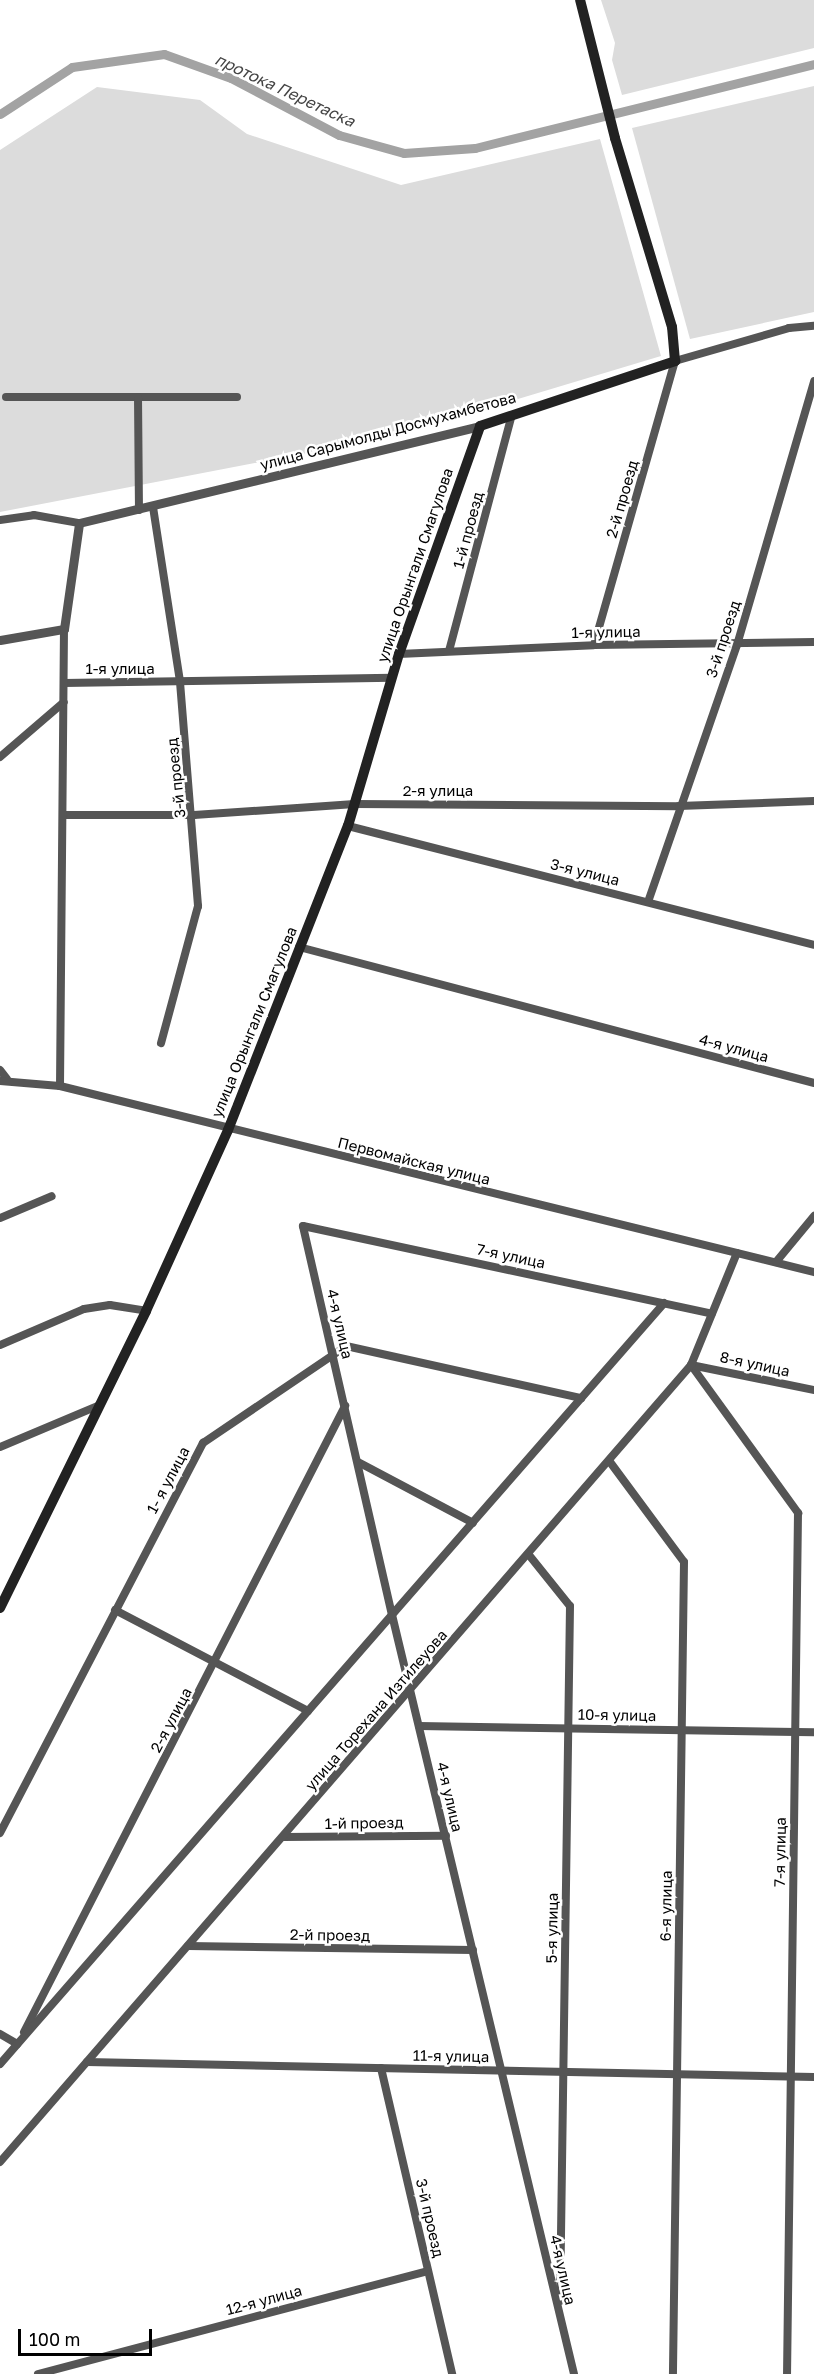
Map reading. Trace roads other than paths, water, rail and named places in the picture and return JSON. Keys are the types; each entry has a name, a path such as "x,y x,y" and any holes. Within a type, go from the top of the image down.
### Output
{"main road":[{"path":"580,0 593,59 615,138 672,327 675,361"},
{"name":"улица Сарымолды Досмухамбетова","path":"480,426 675,361"},
{"name":"улица Орынгали Смагулова","path":"0,1608 146,1311 228,1130 348,826 399,654 480,426"}],"street":[{"name":"улица Сарымолды Досмухамбетова","path":"675,361 789,328 814,326"},
{"name":"2-й проезд","path":"594,645 675,361"},
{"name":"3-й проезд","path":"648,902 679,806 737,645 814,381"},
{"path":"6,397 237,397"},
{"path":"138,397 139,510"},
{"name":"1-й проезд","path":"449,651 512,415"},
{"name":"улица Сарымолды Досмухамбетова","path":"0,520 34,515 80,523 480,426"},
{"name":"3-й проезд","path":"153,507 180,682 194,815 198,906 161,1043"},
{"path":"60,1086 64,628 80,523"},
{"path":"0,640 64,628"},
{"name":"1-я улица","path":"399,654 594,645 737,645 814,642"},
{"name":"1-я улица","path":"64,683 392,678"},
{"path":"0,757 64,702"},
{"name":"2-я улица","path":"63,815 194,815 355,804 679,806 814,801"},
{"name":"3-я улица","path":"348,826 814,945"},
{"name":"4-я улица","path":"300,947 814,1083"},
{"path":"0,1070 3,1080"},
{"name":"Первомайская улица","path":"3,1080 60,1086 228,1130 814,1272"},
{"path":"0,1218 52,1196"},
{"path":"776,1262 814,1216"},
{"name":"4-я улица","path":"303,1226 392,1615 574,2374"},
{"name":"7-я улица","path":"303,1226 712,1314"},
{"name":"улица Торехана Изтилеуова","path":"0,2162 610,1462 691,1365 737,1253"},
{"path":"0,2064 664,1303"},
{"path":"0,1345 84,1310 110,1305 146,1311"},
{"name":"1- я улица","path":"0,1833 203,1443 346,1346 581,1398"},
{"name":"7-я улица","path":"691,1365 798,1513 787,2374"},
{"name":"8-я улица","path":"691,1365 814,1390"},
{"path":"0,1447 100,1405"},
{"name":"2-я улица","path":"17,2044 217,1661 345,1406"},
{"path":"358,1462 472,1523"},
{"name":"6-я улица","path":"610,1462 684,1562 673,2374"},
{"name":"5-я улица","path":"529,1555 570,1606 560,2315"},
{"path":"115,1610 217,1661 308,1711"},
{"name":"10-я улица","path":"420,1726 814,1732"},
{"name":"1-й проезд","path":"283,1837 446,1836"},
{"name":"2-й проезд","path":"188,1946 473,1950"},
{"path":"0,2034 17,2044"},
{"name":"11-я улица","path":"87,2062 814,2077"},
{"name":"3-й проезд","path":"381,2068 452,2374"},
{"name":"12-я улица","path":"38,2374 428,2271"}],"waterway":[{"name":"протока Перетаска","path":"0,114 72,67 164,54 231,78 339,135 404,153 475,148 814,64"}]}
